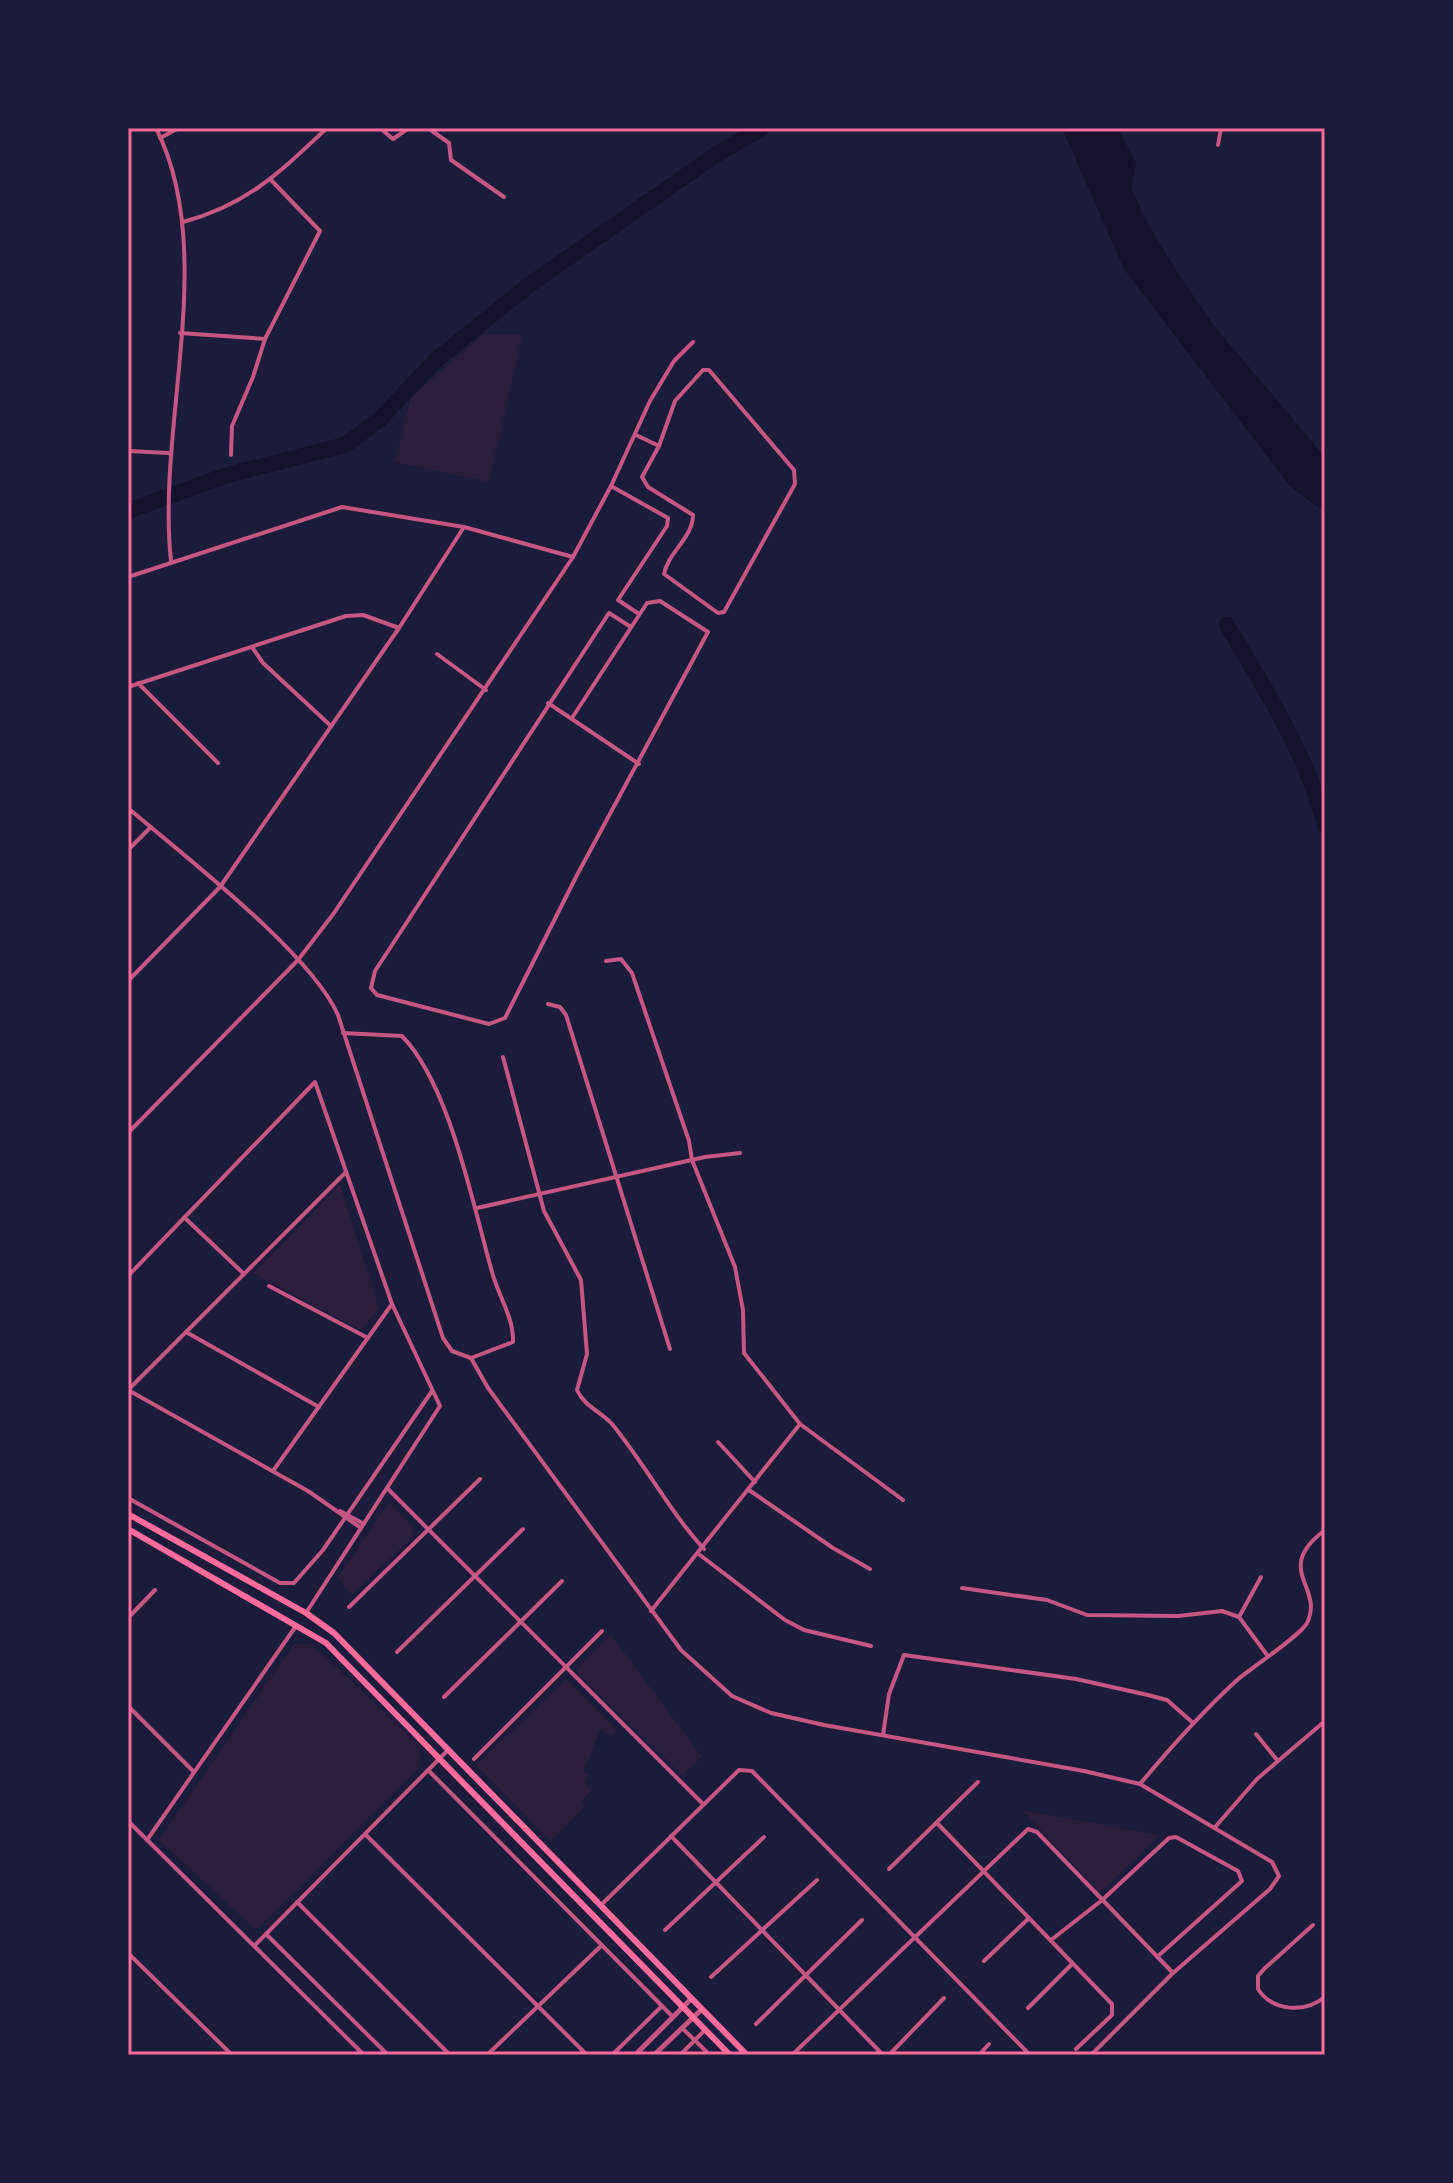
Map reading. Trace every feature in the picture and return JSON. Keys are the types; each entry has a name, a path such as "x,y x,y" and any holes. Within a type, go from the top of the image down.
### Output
{"main road":[{"path":"128,1514 306,1613 334,1633 747,2055"},
{"path":"128,1529 326,1643 730,2055"}],"street":[{"path":"156,128 183,222 180,333 169,453 171,561"},
{"path":"160,138 179,128"},
{"path":"183,222 233,205 271,180 327,128"},
{"path":"380,128 393,139 409,128"},
{"path":"428,128 449,143 451,160 504,197"},
{"path":"1218,145 1221,128"},
{"path":"231,455 232,426 265,339 320,231 271,180"},
{"path":"180,333 265,339"},
{"path":"128,1133 298,960 343,901 573,557 611,486 650,401 674,361 693,342"},
{"path":"709,370 794,470 795,484 724,612 718,613 664,574 693,525 693,515 644,482 643,470 659,446 675,401 696,374 709,370"},
{"path":"636,435 659,446"},
{"path":"128,451 169,453"},
{"path":"611,486 668,518 667,526 618,600 639,614"},
{"path":"128,577 342,507 464,527 573,557"},
{"path":"128,981 220,887 399,628 464,527"},
{"path":"572,718 647,603 660,601 708,632 577,875 505,1018 489,1024 377,995 371,988 375,971 609,613 631,627"},
{"path":"128,687 356,614 399,628"},
{"path":"252,647 263,663 331,726"},
{"path":"437,654 486,690"},
{"path":"138,683 218,763"},
{"path":"548,703 639,764"},
{"path":"128,808 220,887 298,960 329,996 443,1338 452,1351 471,1358 488,1388 681,1650 732,1696 771,1713 1140,1784 1216,1826 1272,1862 1279,1876 1265,1894 1173,1973 1091,2055"},
{"path":"128,850 151,827"},
{"path":"606,961 621,959 632,973 689,1141 692,1160 735,1267 743,1310 744,1353 805,1428 903,1500"},
{"path":"548,1004 560,1007 566,1015 670,1349"},
{"path":"343,1033 393,1033 405,1039 444,1112 477,1208 492,1274 514,1331 513,1342 471,1358"},
{"path":"503,1057 540,1195 550,1223 581,1280 587,1354 577,1380 581,1399 610,1421 658,1492 704,1549"},
{"path":"128,1276 315,1082 392,1304 440,1411 306,1613"},
{"path":"477,1208 692,1160 740,1153"},
{"path":"346,1172 128,1390 273,1471 362,1526"},
{"path":"185,1218 244,1274"},
{"path":"269,1286 368,1338"},
{"path":"273,1471 392,1304"},
{"path":"186,1332 319,1407"},
{"path":"128,1498 287,1584 300,1580 432,1391"},
{"path":"651,1611 702,1557 704,1549 753,1493 755,1482 805,1428"},
{"path":"718,1442 755,1482"},
{"path":"349,1607 480,1479"},
{"path":"387,1488 703,1803"},
{"path":"753,1493 833,1548 870,1569"},
{"path":"397,1652 523,1529"},
{"path":"1140,1784 1192,1722 1267,1655 1306,1626 1309,1616 1301,1563 1303,1550 1325,1530"},
{"path":"702,1557 785,1620 804,1630 871,1646"},
{"path":"1239,1617 1261,1577"},
{"path":"444,1697 562,1581"},
{"path":"962,1588 1047,1600 1087,1615 1178,1616 1222,1611 1239,1617 1267,1655"},
{"path":"128,1618 155,1590"},
{"path":"147,1840 296,1626"},
{"path":"474,1759 602,1631"},
{"path":"880,1734 889,1694 904,1655 1076,1679 1148,1695 1167,1700 1192,1722"},
{"path":"128,1706 194,1772"},
{"path":"1216,1826 1277,1760 1325,1721"},
{"path":"1256,1734 1277,1760"},
{"path":"254,1946 449,1749"},
{"path":"428,1770 673,2017"},
{"path":"600,1906 739,1770 752,1771 915,1934 1030,2055"},
{"path":"889,1869 978,1782"},
{"path":"128,1821 364,2055"},
{"path":"937,1823 1114,2010 1076,2049"},
{"path":"792,2055 1028,1829 1037,1832 1173,1973"},
{"path":"365,1834 587,2055"},
{"path":"671,1836 886,2055 944,1998"},
{"path":"665,1930 764,1837"},
{"path":"1051,1940 1101,1901 1169,1838 1176,1837 1238,1871 1242,1881 1157,1957"},
{"path":"711,1977 817,1880"},
{"path":"297,1902 450,2055"},
{"path":"984,1961 1029,1918"},
{"path":"756,2024 862,1920"},
{"path":"1313,1925 1264,1969 1258,1976 1258,1989 1277,2005 1294,2008 1315,2005 1325,1997"},
{"path":"266,1934 388,2055"},
{"path":"487,2055 601,1946"},
{"path":"128,1953 232,2055"},
{"path":"1028,2008 1072,1964"},
{"path":"635,2055 690,2000"},
{"path":"612,2055 662,2006"},
{"path":"654,2055 701,2010"},
{"path":"682,2028 710,2055"},
{"path":"680,2055 705,2030"},
{"path":"979,2055 989,2044"}],"shaded area":[{"path":"1062,128 1118,128 1136,163 1132,189 1145,219 1177,272 1215,327 1325,457 1325,513 1289,485 1124,269"},
{"path":"483,335 522,335 489,482 395,462 411,397"},
{"path":"340,1184 379,1309 361,1330 253,1273"},
{"path":"389,1502 413,1527 413,1537 352,1595 338,1578"},
{"path":"611,1635 702,1757 682,1775 579,1675 579,1667"},
{"path":"294,1644 312,1644 421,1748 418,1768 256,1930 159,1840"},
{"path":"566,1679 617,1730 612,1736 600,1730 583,1772 589,1775 585,1782 591,1791 582,1801 585,1806 551,1841 476,1765"},
{"path":"1022,1810 1159,1835 1100,1893"}],"waterway":[{"path":"128,511 227,475 345,445 379,420 436,360 529,285 714,156 762,128"},
{"path":"1227,625 1296,747 1325,825"}]}
